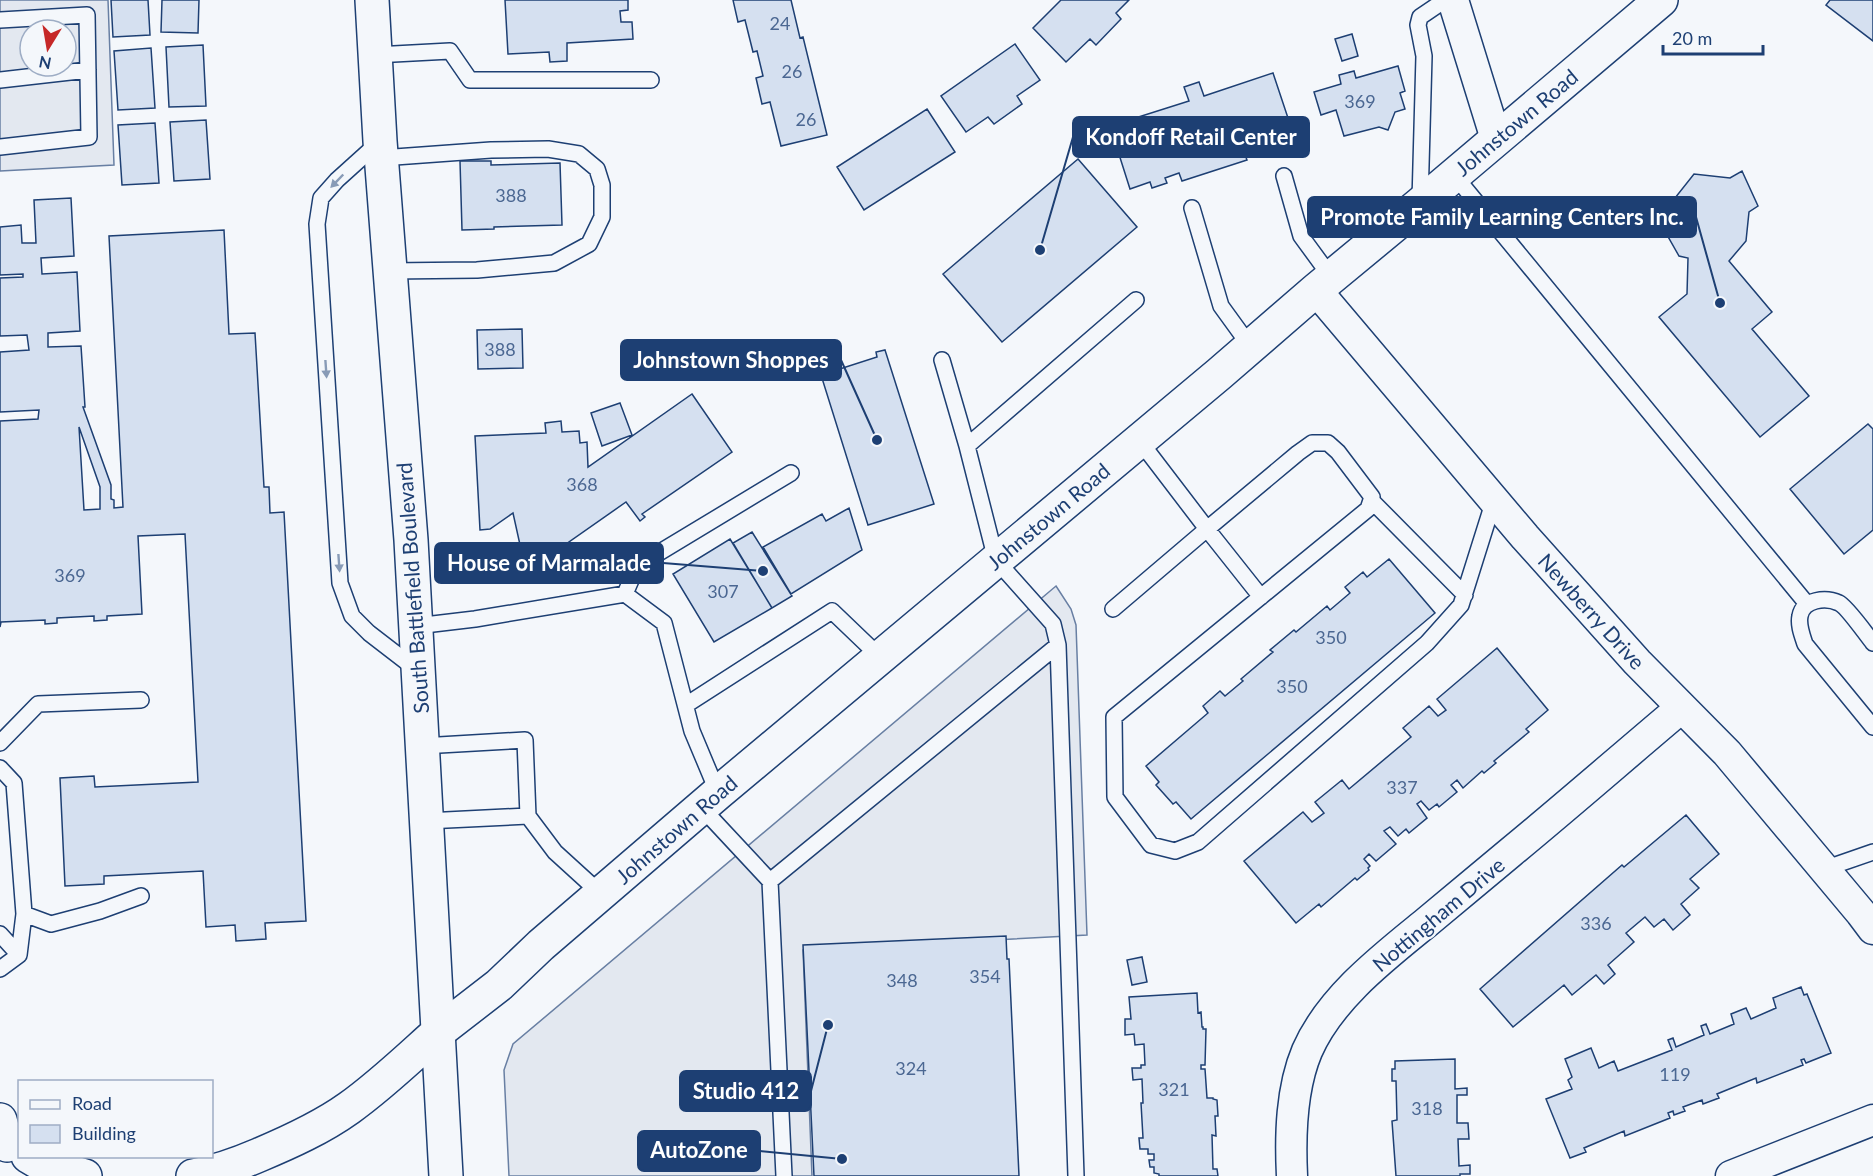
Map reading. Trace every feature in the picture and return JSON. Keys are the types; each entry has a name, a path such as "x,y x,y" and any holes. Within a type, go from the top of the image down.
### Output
{"main road":[{"name":"South Battlefield Boulevard","path":"372,0 411,540 446,1176"},
{"name":"Johnstown Road","path":"193,1176 207,1174 242,1162 285,1144 318,1128 349,1108 437,1033 499,985 600,893 1661,0"},
{"path":"32,1158 78,1175"}],"street":[{"path":"1453,0 1496,139"},
{"name":"Newberry Drive","path":"1324,283 1494,500 1637,663 1728,753 1873,929"},
{"name":"Nottingham Drive","path":"1292,1176 1291,1146 1296,1085 1307,1050 1329,1013 1346,993 1396,947 1522,844 1681,708"},
{"path":"1731,1176 1873,1120"}],"lane":[{"path":"1420,204 1424,56 1418,25 1420,17 1445,0"},
{"path":"0,20 87,15 89,137 0,147"},
{"path":"375,55 450,51 470,80 651,80"},
{"path":"0,80 88,70"},
{"path":"390,271 477,270 554,263 589,244 602,217 602,185 597,169 579,154 548,149 381,149 337,180 321,198 317,224 340,583 352,616 369,633 418,670"},
{"path":"1454,175 1807,604"},
{"path":"1284,176 1301,236 1324,283"},
{"path":"1192,208 1221,306 1250,346"},
{"path":"967,446 1136,300"},
{"path":"942,360 996,560 1053,624 1058,645 1076,1176"},
{"path":"1139,440 1261,597"},
{"path":"1113,609 1312,443 1328,443 1338,452 1372,497 1368,509 1114,717 1115,797 1151,845 1175,851 1198,842 1427,643 1461,606 1494,500"},
{"path":"625,594 637,567 791,473"},
{"path":"1371,500 1465,595"},
{"path":"416,626 487,617 625,594 664,623 710,800 770,881 784,1176"},
{"path":"1873,643 1841,603 1821,599 1807,604 1800,614 1800,630 1804,644 1873,727"},
{"path":"686,705 832,611 880,657"},
{"path":"770,881 1058,645"},
{"path":"0,743 39,704 141,700"},
{"path":"422,746 525,740 528,816 555,852 600,893"},
{"path":"0,768 14,783 24,914 19,956 0,969"},
{"path":"426,821 528,816"},
{"path":"1824,869 1873,852"},
{"path":"24,914 51,924 100,911 141,896"},
{"path":"0,934 19,956"}],"shaded area":[{"path":"0,0 108,0 114,165 0,171"},
{"path":"1056,586 1071,609 1076,625 1087,935 803,950 812,1176 509,1176 504,1070 513,1044"}],"building":[{"path":"111,0 148,0 150,35 113,37"},
{"path":"162,0 199,0 198,33 161,32"},
{"path":"505,0 628,0 628,10 620,11 621,22 632,22 633,39 567,43 567,61 550,62 549,52 508,54"},
{"path":"733,0 791,0 800,38 803,37 827,135 781,146 770,102 762,104 756,78 763,76 757,51 753,52 745,20 738,22"},
{"path":"1061,0 1129,0 1116,13 1121,19 1096,45 1090,39 1066,62 1033,28"},
{"path":"1830,0 1873,0 1873,41 1826,5"},
{"path":"1352,34 1358,56 1342,61 1335,39"},
{"path":"1015,44 1040,80 1017,96 1022,104 994,124 988,117 966,132 941,96"},
{"path":"203,45 206,106 169,107 166,47"},
{"path":"151,48 155,108 118,110 114,51"},
{"path":"1398,66 1405,91 1400,93 1405,109 1395,112 1388,130 1379,127 1344,136 1336,110 1321,115 1314,92 1341,84 1339,75 1354,71 1356,78"},
{"path":"1273,73 1294,136 1275,142 1276,148 1260,154 1258,147 1244,152 1247,160 1182,181 1179,173 1165,178 1167,183 1152,188 1150,182 1130,189 1110,126 1189,101 1184,87 1199,82 1204,96"},
{"path":"927,109 955,152 864,210 837,167"},
{"path":"206,120 210,179 174,181 170,122"},
{"path":"155,123 159,183 122,185 118,125"},
{"path":"1078,159 1137,227 1002,342 943,274"},
{"path":"460,161 491,161 491,165 560,163 562,225 462,230"},
{"path":"1742,171 1758,206 1749,212 1746,241 1729,261 1772,312 1752,329 1809,396 1760,437 1659,317 1687,294 1688,258 1679,256 1666,233 1671,203 1694,174 1730,178"},
{"path":"71,198 74,256 41,258 42,274 77,272 80,331 48,333 48,347 81,346 85,407 83,407 111,485 111,499 114,500 114,508 123,507 109,236 224,230 229,334 255,333 264,487 269,487 270,513 284,512 306,921 265,923 266,939 236,941 235,925 206,927 203,871 104,876 104,884 65,886 60,778 94,776 95,787 198,782 185,534 138,536 142,614 107,616 107,620 94,621 94,616 57,618 57,623 45,624 45,620 1,622 0,627 0,421 38,419 39,410 0,412 0,352 29,350 27,335 0,336 0,278 23,277 23,274 0,275 0,227 21,225 22,243 36,243 34,200","holes":["79,427 100,487 100,509 84,510"]},
{"path":"522,329 523,368 478,369 477,330"},
{"path":"885,350 934,504 868,525 821,375 877,357 876,352"},
{"path":"692,394 732,452 642,514 645,517 640,521 626,502 526,572 513,513 490,529 480,530 475,436 546,433 545,423 561,421 562,432 579,431 580,443 587,442 588,467"},
{"path":"620,403 632,435 602,446 591,413"},
{"path":"1868,424 1873,429 1873,530 1844,554 1790,489"},
{"path":"849,508 862,550 791,594 763,547 822,514 826,521"},
{"path":"752,532 792,596 772,608 733,543"},
{"path":"730,539 772,608 714,642 673,574"},
{"path":"1389,559 1435,613 1191,819 1156,785 1159,782 1146,766 1208,713 1203,706 1220,691 1225,696 1273,652 1270,650 1294,630 1296,632 1327,606 1330,610 1350,593 1345,587 1363,572 1367,577"},
{"path":"1497,648 1548,710 1526,729 1529,732 1494,761 1496,763 1484,773 1482,771 1463,788 1457,780 1451,785 1457,792 1439,807 1437,804 1429,810 1421,801 1417,804 1427,818 1409,833 1406,829 1398,836 1390,827 1384,831 1396,844 1376,861 1369,854 1364,859 1370,866 1369,870 1357,880 1355,878 1321,907 1319,904 1296,923 1244,861 1303,812 1312,822 1324,813 1315,802 1342,780 1349,789 1411,737 1403,728 1429,706 1438,716 1446,710 1437,699"},
{"path":"1686,815 1719,854 1690,879 1699,888 1681,904 1690,915 1673,930 1664,919 1654,927 1645,917 1626,933 1634,942 1608,965 1615,974 1604,984 1596,975 1572,995 1564,985 1513,1027 1480,989 1622,865 1624,867"},
{"path":"1006,936 1019,1176 814,1176 803,945"},
{"path":"1142,957 1147,982 1132,985 1127,960"},
{"path":"1801,987 1804,995 1807,994 1831,1053 1806,1063 1804,1059 1801,1060 1803,1065 1757,1083 1756,1078 1717,1094 1719,1098 1703,1104 1702,1100 1683,1107 1685,1111 1674,1115 1673,1111 1668,1113 1670,1118 1625,1136 1624,1131 1584,1148 1586,1152 1570,1158 1546,1099 1572,1089 1568,1080 1572,1077 1565,1059 1591,1048 1599,1068 1614,1061 1618,1071 1672,1050 1668,1040 1673,1038 1676,1047 1704,1035 1701,1026 1706,1024 1710,1034 1734,1024 1731,1014 1746,1008 1751,1019 1776,1008 1773,998"},
{"path":"1197,993 1198,1013 1201,1012 1202,1027 1206,1029 1205,1065 1201,1065 1201,1069 1205,1069 1207,1098 1217,1100 1216,1136 1212,1135 1213,1169 1217,1169 1218,1176 1159,1176 1154,1173 1154,1167 1150,1167 1149,1160 1154,1160 1154,1154 1148,1154 1148,1149 1140,1149 1139,1138 1143,1138 1142,1079 1133,1080 1132,1068 1141,1068 1141,1065 1145,1065 1144,1044 1135,1045 1134,1034 1125,1035 1125,1019 1131,1019 1129,997"},
{"path":"1455,1059 1455,1089 1467,1088 1467,1095 1457,1095 1457,1123 1468,1123 1469,1139 1458,1139 1459,1166 1470,1165 1470,1174 1396,1176 1392,1121 1397,1120 1396,1081 1392,1081 1395,1061"}],"place":[{"name":"Kondoff Retail Center","path":"1040,250"},
{"name":"Promote Family Learning Centers Inc.","path":"1720,303"},
{"name":"Johnstown Shoppes","path":"877,440"},
{"name":"House of Marmalade","path":"763,571"},
{"name":"Studio 412","path":"828,1025"},
{"name":"AutoZone","path":"842,1159"}]}
